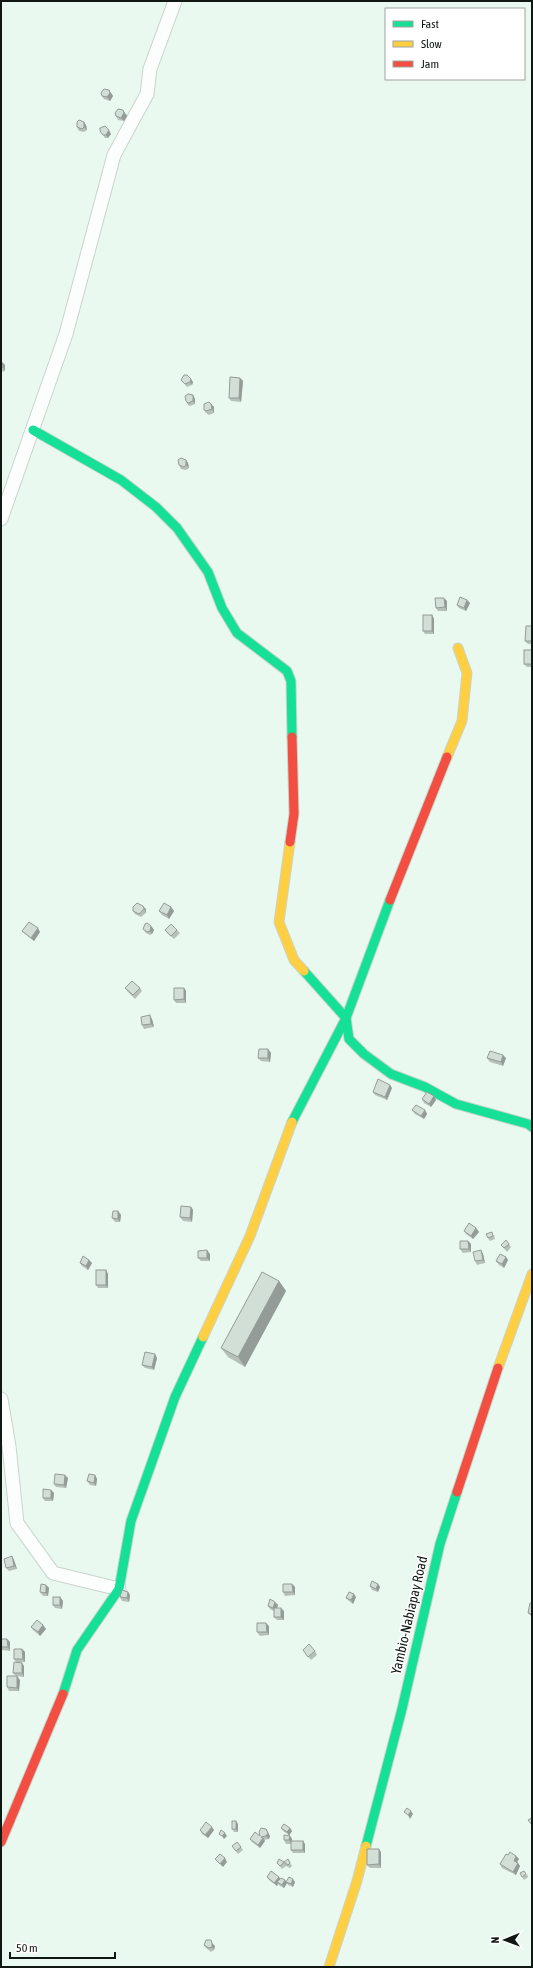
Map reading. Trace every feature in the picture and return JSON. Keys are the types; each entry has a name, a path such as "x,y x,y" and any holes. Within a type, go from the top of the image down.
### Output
{"street":[{"path":"1,519 66,334 114,155 147,94 150,69 175,1"},
{"path":"32,430 121,480 156,506 177,528 208,572 222,608 237,633 288,671 291,681 294,814 279,922 294,960 346,1018 349,1039 364,1054 391,1074 425,1087 456,1104 528,1124 532,1127"},
{"path":"1,1842 30,1770 62,1698 77,1650 119,1589 131,1521 175,1397 250,1236 296,1112 346,1018 415,834 462,720 467,673 458,648"},
{"name":"Yambio-Nabiapay Road","path":"329,1967 357,1881 400,1716 440,1544 501,1357 532,1274"},
{"path":"1,1399 9,1446 17,1523 53,1574 119,1589"}],"building":[{"path":"104,89 109,90 110,93 107,97 102,96 101,93"},
{"path":"118,109 123,110 124,113 121,118 116,116 115,113"},
{"path":"79,120 84,122 84,127 82,129 77,127 77,122"},
{"path":"105,126 109,130 106,135 103,135 100,128"},
{"path":"184,375 187,375 191,379 190,382 185,384 181,380"},
{"path":"230,377 240,378 239,398 229,398"},
{"path":"188,394 193,395 193,401 188,403 185,396"},
{"path":"209,402 212,409 206,411 204,410 204,404"},
{"path":"181,458 186,460 186,465 184,467 179,465 178,460"},
{"path":"460,597 467,600 464,608 457,605"},
{"path":"435,598 444,598 445,607 436,608"},
{"path":"423,615 432,615 432,631 423,631"},
{"path":"526,626 532,626 532,641 525,641"},
{"path":"524,650 532,650 532,664 524,664"},
{"path":"137,903 143,906 144,909 139,914 133,911 133,907"},
{"path":"164,903 171,907 167,915 159,911"},
{"path":"29,922 38,928 31,938 22,931"},
{"path":"147,923 151,926 150,931 147,932 143,929"},
{"path":"171,924 177,930 171,936 165,930"},
{"path":"132,981 140,988 133,995 125,988"},
{"path":"174,988 184,988 184,999 174,1000"},
{"path":"150,1015 151,1024 142,1025 141,1017"},
{"path":"259,1049 268,1049 268,1058 258,1058"},
{"path":"490,1051 503,1055 501,1062 487,1058"},
{"path":"378,1079 390,1085 385,1097 373,1092"},
{"path":"427,1092 434,1096 429,1104 422,1099"},
{"path":"416,1105 425,1110 421,1116 412,1110"},
{"path":"181,1206 191,1207 190,1218 180,1217"},
{"path":"113,1211 118,1211 118,1219 112,1218"},
{"path":"469,1223 476,1228 471,1236 464,1231"},
{"path":"492,1232 493,1236 488,1238 486,1234"},
{"path":"506,1240 509,1244 504,1248 501,1245"},
{"path":"460,1241 468,1241 469,1249 460,1249"},
{"path":"207,1250 207,1258 198,1258 198,1251"},
{"path":"481,1250 483,1260 475,1261 473,1252"},
{"path":"500,1254 506,1257 502,1264 496,1261"},
{"path":"83,1256 89,1260 86,1266 80,1263"},
{"path":"96,1270 106,1270 106,1285 96,1285"},
{"path":"262,1272 279,1281 238,1357 221,1348"},
{"path":"145,1352 155,1354 152,1367 142,1365"},
{"path":"55,1474 65,1475 64,1485 54,1484"},
{"path":"89,1474 95,1475 94,1483 87,1481"},
{"path":"43,1489 51,1490 51,1498 43,1498"},
{"path":"12,1556 14,1566 6,1568 4,1559"},
{"path":"372,1581 378,1584 376,1589 370,1586"},
{"path":"41,1584 46,1585 46,1593 40,1592"},
{"path":"283,1584 292,1584 293,1592 283,1592"},
{"path":"122,1590 128,1592 127,1598 120,1597"},
{"path":"349,1592 354,1594 351,1600 346,1598"},
{"path":"53,1597 60,1597 60,1605 53,1605"},
{"path":"270,1599 275,1602 273,1608 268,1606"},
{"path":"530,1603 532,1604 532,1614 528,1613"},
{"path":"274,1608 281,1608 281,1617 274,1617"},
{"path":"37,1620 43,1625 38,1632 31,1627"},
{"path":"257,1623 266,1623 267,1632 257,1632"},
{"path":"1,1639 7,1639 8,1647 1,1647"},
{"path":"309,1644 315,1651 308,1657 303,1650"},
{"path":"14,1649 22,1649 23,1659 14,1659"},
{"path":"14,1662 22,1663 22,1673 13,1673"},
{"path":"7,1676 17,1676 17,1688 7,1687"},
{"path":"407,1808 411,1811 408,1815 404,1812"},
{"path":"532,1818 532,1825 528,1820"},
{"path":"232,1821 236,1821 236,1829 232,1829"},
{"path":"206,1822 212,1827 205,1835 200,1830"},
{"path":"284,1824 290,1828 287,1832 281,1828"},
{"path":"261,1828 266,1829 268,1833 266,1836 261,1837 263,1838 258,1845 250,1839 255,1832 260,1836 259,1832"},
{"path":"221,1830 225,1833 222,1836 219,1834"},
{"path":"284,1835 290,1836 289,1840 284,1840"},
{"path":"291,1841 303,1841 303,1850 291,1850"},
{"path":"237,1842 241,1847 236,1851 232,1846"},
{"path":"367,1849 379,1849 379,1864 367,1865"},
{"path":"510,1852 516,1856 514,1861 518,1863 513,1872 500,1864 506,1854 508,1855"},
{"path":"220,1854 225,1858 220,1864 215,1859"},
{"path":"279,1859 284,1862 280,1866 277,1863"},
{"path":"288,1859 290,1863 288,1865 284,1862"},
{"path":"271,1871 279,1877 274,1883 267,1877"},
{"path":"524,1871 526,1874 522,1877 520,1873"},
{"path":"289,1877 293,1879 291,1884 286,1882"},
{"path":"281,1878 285,1880 282,1885 277,1882"},
{"path":"206,1940 211,1940 212,1947 209,1948 204,1945"}],"traffic: fast":[{"path":"33,430 121,480 156,507 177,528 208,572 222,608 237,633 287,671 291,681 292,737"},
{"path":"292,1122 346,1018 390,900"},
{"path":"304,971 346,1018 349,1039 364,1054 391,1074 425,1087 456,1104 528,1124 532,1127"},
{"path":"63,1694 77,1650 119,1589 131,1521 175,1397 203,1337"},
{"path":"366,1846 402,1709 440,1544 457,1492"}],"traffic: slow":[{"path":"447,757 462,721 467,673 458,648"},
{"path":"290,842 279,922 294,960 304,971"},
{"path":"203,1337 250,1236 292,1122"},
{"path":"498,1368 532,1274"},
{"path":"329,1967 357,1881 366,1846"}],"traffic: jam":[{"path":"290,842 294,814 292,737"},
{"path":"390,900 447,757"},
{"path":"457,1492 498,1368"},
{"path":"1,1842 63,1694"}]}
